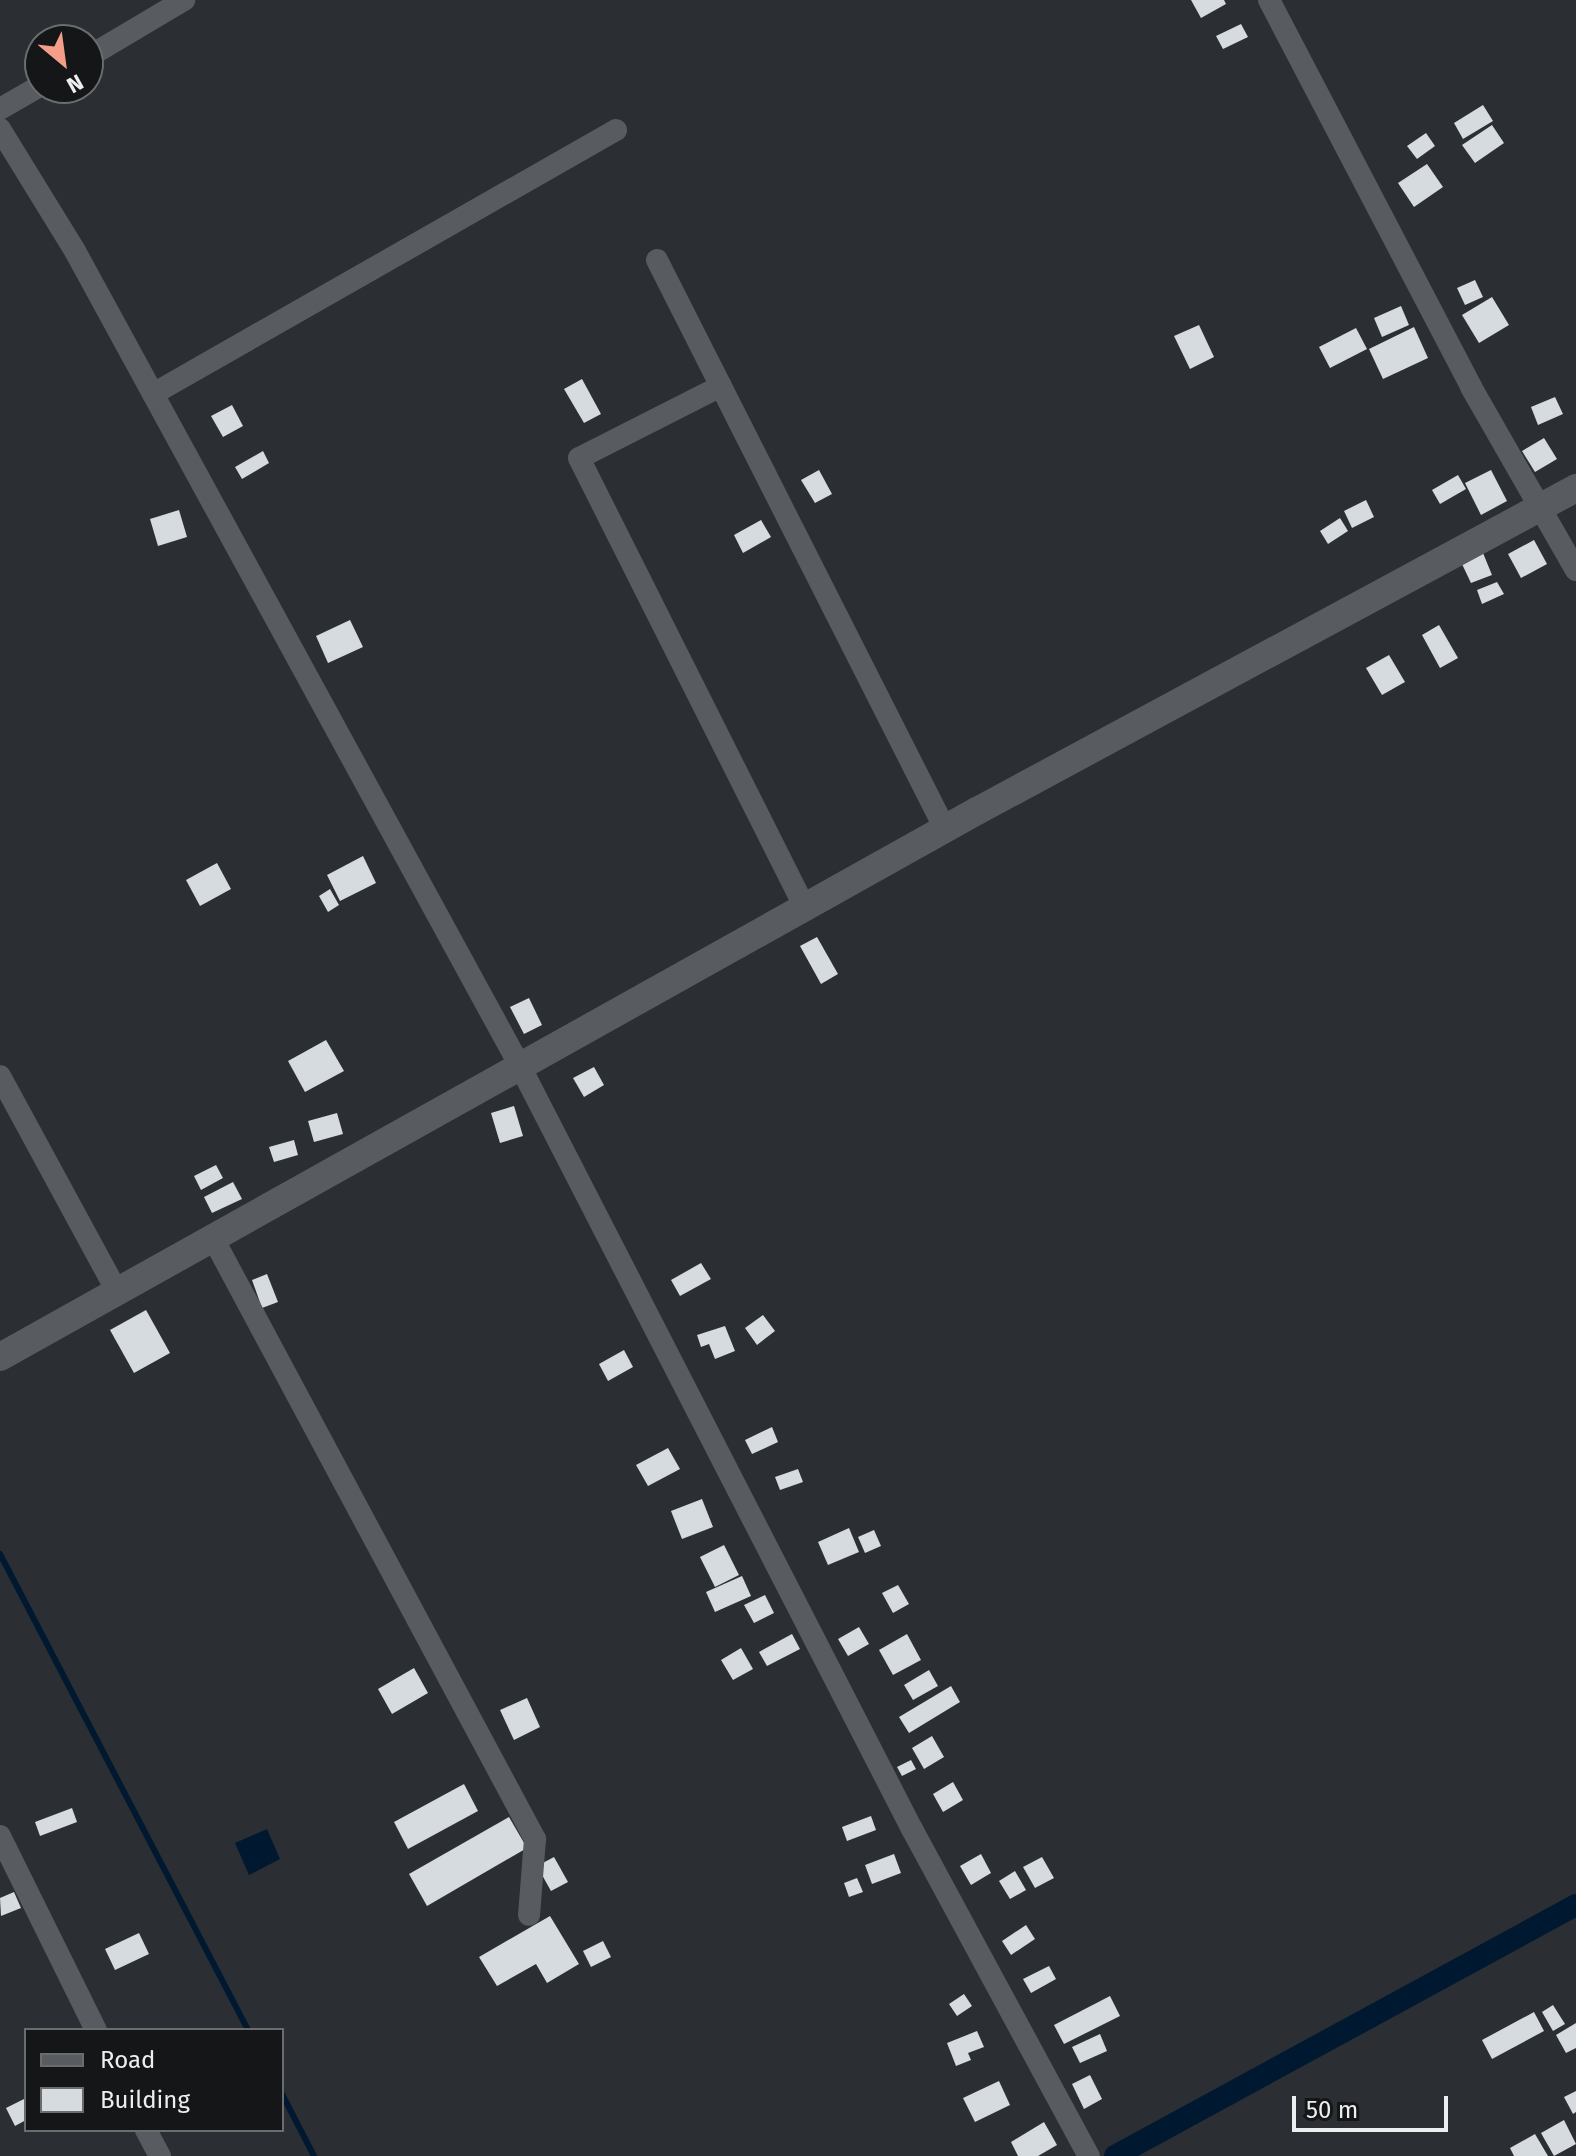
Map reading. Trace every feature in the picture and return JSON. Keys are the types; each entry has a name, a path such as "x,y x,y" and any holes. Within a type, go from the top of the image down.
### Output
{"street":[{"path":"104,48 184,0"},
{"path":"1269,0 1471,387 1576,570"},
{"path":"0,109 24,95"},
{"path":"0,129 153,394 521,1068 912,1829 1087,2152"},
{"path":"153,394 616,130"},
{"path":"657,260 945,829"},
{"path":"721,386 579,458 805,908"},
{"path":"0,1357 945,829 1576,488"},
{"path":"0,1076 118,1293"},
{"path":"214,1240 535,1839 529,1915"},
{"path":"0,1836 95,2028"},
{"path":"147,2132 160,2156"}],"water":[{"path":"267,1829 280,1859 249,1875 235,1843"}],"building":[{"path":"1191,0 1224,0 1226,4 1201,18"},
{"path":"1241,24 1248,37 1223,49 1216,36"},
{"path":"1483,105 1493,121 1463,139 1454,123"},
{"path":"1492,125 1504,143 1475,163 1462,145"},
{"path":"1426,133 1435,146 1417,159 1407,146"},
{"path":"1427,164 1443,187 1414,207 1398,183"},
{"path":"1475,280 1483,297 1465,305 1457,288"},
{"path":"1492,297 1509,325 1479,343 1462,315"},
{"path":"1401,306 1409,325 1382,337 1374,318"},
{"path":"1199,325 1214,357 1190,369 1174,336"},
{"path":"1414,327 1428,358 1383,379 1369,349"},
{"path":"1356,328 1367,349 1330,368 1319,347"},
{"path":"582,379 601,414 584,423 564,389"},
{"path":"1555,397 1563,414 1538,425 1531,407"},
{"path":"232,405 243,426 223,437 211,416"},
{"path":"1544,438 1557,459 1535,472 1522,451"},
{"path":"263,451 269,463 242,479 235,467"},
{"path":"819,470 832,494 815,503 801,480"},
{"path":"1491,470 1507,501 1481,515 1465,483"},
{"path":"1458,475 1466,489 1440,504 1432,490"},
{"path":"1366,500 1374,517 1352,528 1344,511"},
{"path":"179,510 187,537 158,546 150,519"},
{"path":"1340,518 1348,531 1328,544 1320,531"},
{"path":"761,520 771,537 743,553 734,535"},
{"path":"1534,540 1547,564 1521,578 1508,554"},
{"path":"1483,553 1492,575 1471,583 1461,562"},
{"path":"1497,582 1504,594 1482,604 1477,590"},
{"path":"350,620 363,647 328,663 316,636"},
{"path":"1439,625 1458,658 1440,668 1422,635"},
{"path":"1389,655 1405,682 1382,695 1366,668"},
{"path":"363,856 376,883 340,901 327,875"},
{"path":"217,863 231,889 200,906 186,880"},
{"path":"330,889 339,905 328,912 319,896"},
{"path":"817,937 838,974 821,984 800,946"},
{"path":"529,998 542,1025 524,1034 510,1007"},
{"path":"326,1040 344,1071 305,1092 288,1061"},
{"path":"594,1067 604,1085 584,1097 573,1078"},
{"path":"514,1106 523,1136 500,1143 491,1113"},
{"path":"337,1113 343,1134 314,1142 308,1121"},
{"path":"294,1140 298,1155 274,1162 269,1147"},
{"path":"216,1165 223,1178 201,1190 194,1176"},
{"path":"233,1182 242,1199 212,1213 204,1197"},
{"path":"701,1263 711,1279 680,1296 671,1280"},
{"path":"267,1274 278,1302 262,1308 252,1280"},
{"path":"146,1310 170,1353 134,1373 110,1330"},
{"path":"763,1315 775,1331 757,1345 745,1328"},
{"path":"725,1326 735,1351 715,1359 709,1344 701,1347 697,1335"},
{"path":"624,1350 633,1367 608,1381 599,1364"},
{"path":"772,1427 778,1442 752,1454 745,1440"},
{"path":"668,1448 680,1469 648,1486 636,1465"},
{"path":"798,1469 803,1482 780,1490 775,1477"},
{"path":"702,1499 713,1527 682,1539 671,1511"},
{"path":"849,1528 859,1552 828,1565 818,1542"},
{"path":"874,1530 881,1546 865,1553 858,1537"},
{"path":"724,1545 739,1575 715,1587 700,1557"},
{"path":"742,1576 751,1596 715,1612 706,1592"},
{"path":"898,1585 909,1604 893,1613 882,1593"},
{"path":"765,1595 774,1613 754,1623 744,1605"},
{"path":"859,1627 869,1644 848,1656 838,1639"},
{"path":"792,1634 800,1649 767,1666 759,1652"},
{"path":"907,1634 921,1660 893,1675 879,1650"},
{"path":"741,1648 753,1669 733,1680 721,1660"},
{"path":"414,1668 428,1693 392,1714 378,1689"},
{"path":"929,1670 938,1686 913,1700 904,1685"},
{"path":"951,1686 960,1702 909,1733 899,1717"},
{"path":"527,1698 540,1727 514,1740 500,1710"},
{"path":"932,1736 944,1757 924,1769 912,1748"},
{"path":"911,1760 916,1769 902,1776 897,1767"},
{"path":"953,1782 963,1800 943,1812 933,1794"},
{"path":"464,1784 478,1811 408,1849 394,1822"},
{"path":"72,1808 77,1822 40,1836 35,1822"},
{"path":"871,1816 876,1830 847,1841 842,1827"},
{"path":"509,1817 527,1848 427,1906 409,1874"},
{"path":"894,1854 901,1873 872,1884 865,1865"},
{"path":"981,1854 991,1873 971,1885 960,1866"},
{"path":"554,1857 568,1882 551,1891 537,1866"},
{"path":"1042,1857 1054,1878 1035,1888 1023,1867"},
{"path":"1015,1871 1026,1890 1010,1899 999,1881"},
{"path":"857,1878 863,1892 849,1897 844,1883"},
{"path":"14,1892 21,1908 1,1916 0,1898"},
{"path":"550,1916 579,1964 547,1983 536,1964 497,1986 479,1957"},
{"path":"1026,1925 1035,1939 1011,1955 1002,1941"},
{"path":"139,1933 149,1954 115,1970 105,1949"},
{"path":"603,1941 611,1957 591,1967 583,1951"},
{"path":"1049,1966 1056,1979 1031,1993 1023,1979"},
{"path":"964,1994 972,2006 957,2016 949,2004"},
{"path":"1110,1996 1120,2016 1064,2044 1054,2025"},
{"path":"1553,2005 1565,2024 1553,2031 1542,2012"},
{"path":"1534,2012 1544,2031 1492,2059 1482,2040"},
{"path":"1576,2023 1576,2048 1566,2053 1556,2035"},
{"path":"977,2031 984,2047 968,2053 971,2060 956,2066 947,2043"},
{"path":"1100,2034 1107,2051 1080,2063 1072,2047"},
{"path":"1090,2075 1102,2099 1084,2109 1072,2084"},
{"path":"999,2081 1010,2105 975,2122 963,2098"},
{"path":"1576,2091 1576,2112 1573,2114 1564,2097"},
{"path":"24,2099 24,2121 15,2126 6,2108"},
{"path":"1564,2120 1576,2144 1554,2156 1541,2133"},
{"path":"1044,2122 1057,2145 1038,2156 1018,2156 1011,2142"},
{"path":"1535,2134 1548,2156 1514,2156 1510,2148"}],"waterway":[{"path":"0,1554 247,2028"},
{"path":"1115,2156 1576,1905"},
{"path":"284,2098 314,2156"}]}
